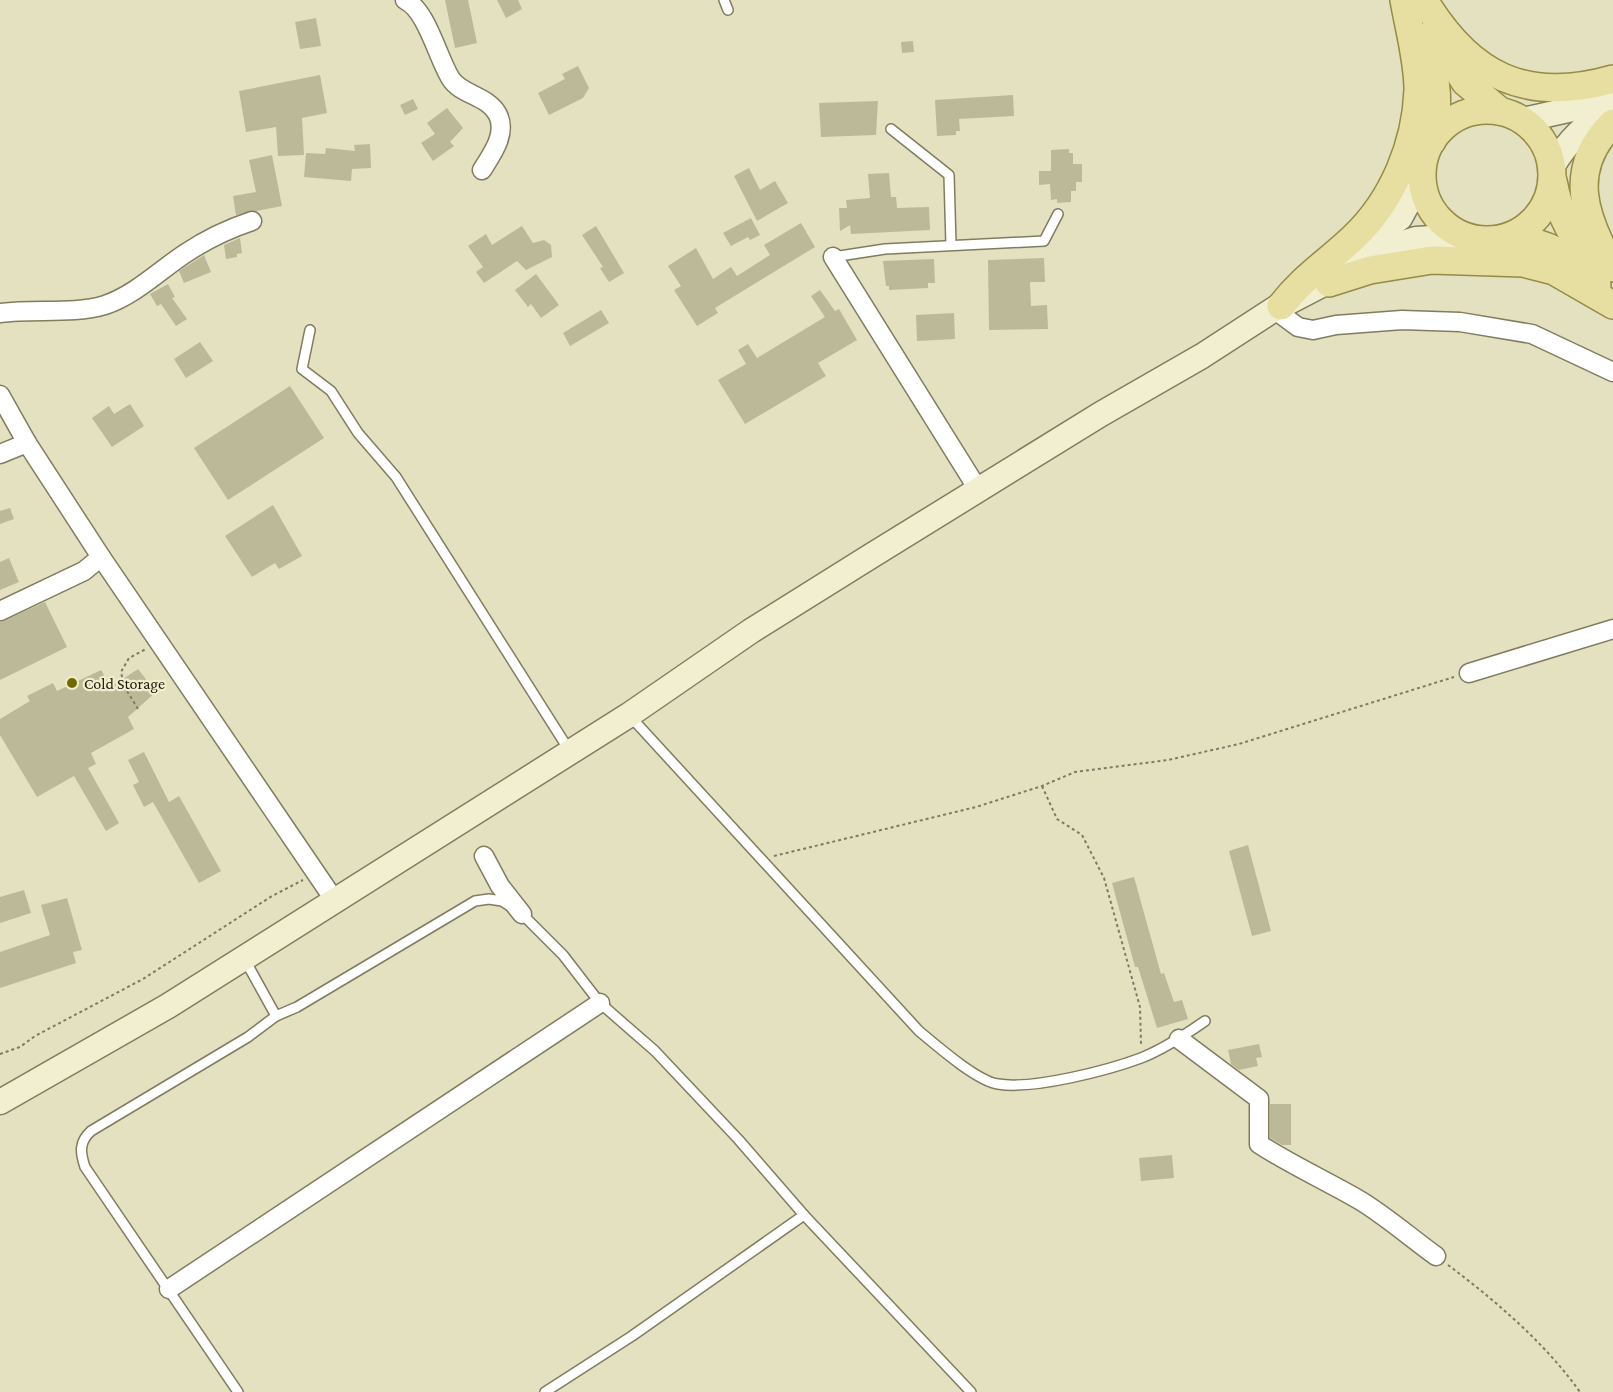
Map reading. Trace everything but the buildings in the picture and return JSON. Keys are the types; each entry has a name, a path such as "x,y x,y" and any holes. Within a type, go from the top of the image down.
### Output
{"main road":[{"path":"1405,0 1436,77 1438,113 1432,141 1424,158 1422,177 1424,190 1435,213 1449,226 1466,236"},
{"path":"1278,308 1299,282 1353,238 1373,217 1398,172 1413,125 1418,89 1405,0"},
{"path":"1415,0 1454,67 1478,95 1540,136 1552,173 1558,208 1579,245 1613,282"},
{"path":"1424,0 1442,26 1474,60 1495,74 1517,84 1556,89 1613,79"},
{"path":"1432,141 1444,126 1461,116 1480,110 1511,116 1578,108 1613,90"},
{"path":"1498,239 1525,228 1535,219 1544,207 1552,173 1567,143 1589,122 1613,106"},
{"path":"1613,123 1591,152 1584,171 1583,187 1592,225 1613,268"},
{"path":"1278,308 1400,218 1412,201 1422,177"},
{"path":"0,1102 168,1006 629,715 751,631 1101,414 1278,308 1400,244 1416,239 1466,236 1522,239 1541,243 1571,259 1613,303"},
{"path":"1329,283 1370,270 1424,260 1523,263 1554,271 1613,303"}],"street":[{"path":"405,0 424,22 452,81 491,105 498,116 500,139 483,170"},
{"path":"0,313 86,309 106,304 133,291 187,252 224,230 252,221"},
{"path":"833,257 979,491"},
{"path":"1278,308 1298,327 1312,330 1336,325 1402,320 1460,322 1532,334 1613,372"},
{"path":"0,395 27,442 101,557 335,901"},
{"path":"0,454 27,442"},
{"path":"0,611 84,571 101,557"},
{"path":"1469,673 1613,629"},
{"path":"484,856 500,886 522,914"},
{"path":"169,1289 600,1003"},
{"path":"1179,1039 1259,1099 1259,1144 1364,1203 1436,1256"}],"lane":[{"path":"724,0 728,10"},
{"path":"891,129 949,175 951,245"},
{"path":"833,257 885,249 1044,240 1058,214"},
{"path":"310,330 302,369 331,391 358,433 396,477 570,752"},
{"path":"629,715 919,1031 958,1062 997,1084 1033,1084 1141,1058 1179,1039 1204,1021"},
{"path":"238,1392 85,1167 81,1148 83,1138 248,1037 276,1016 297,1007 475,902 489,899 502,902 522,914 563,955 600,1003 655,1051 738,1139 804,1215 970,1392"},
{"path":"243,957 276,1016"},
{"path":"545,1392 632,1336 804,1215"}],"path":[{"path":"138,709 124,686 121,672 129,658 159,643"},
{"path":"762,860 802,847 976,807 1042,786 1075,772 1168,760 1239,744 1469,673"},
{"path":"1042,786 1057,819 1082,835 1104,878 1140,1007 1141,1058"},
{"path":"0,1054 20,1047 35,1036 143,979 272,896 317,875"},
{"path":"1436,1256 1478,1288 1562,1366 1580,1392"}],"place":[{"name":"Cold Storage","path":"72,683"}]}
